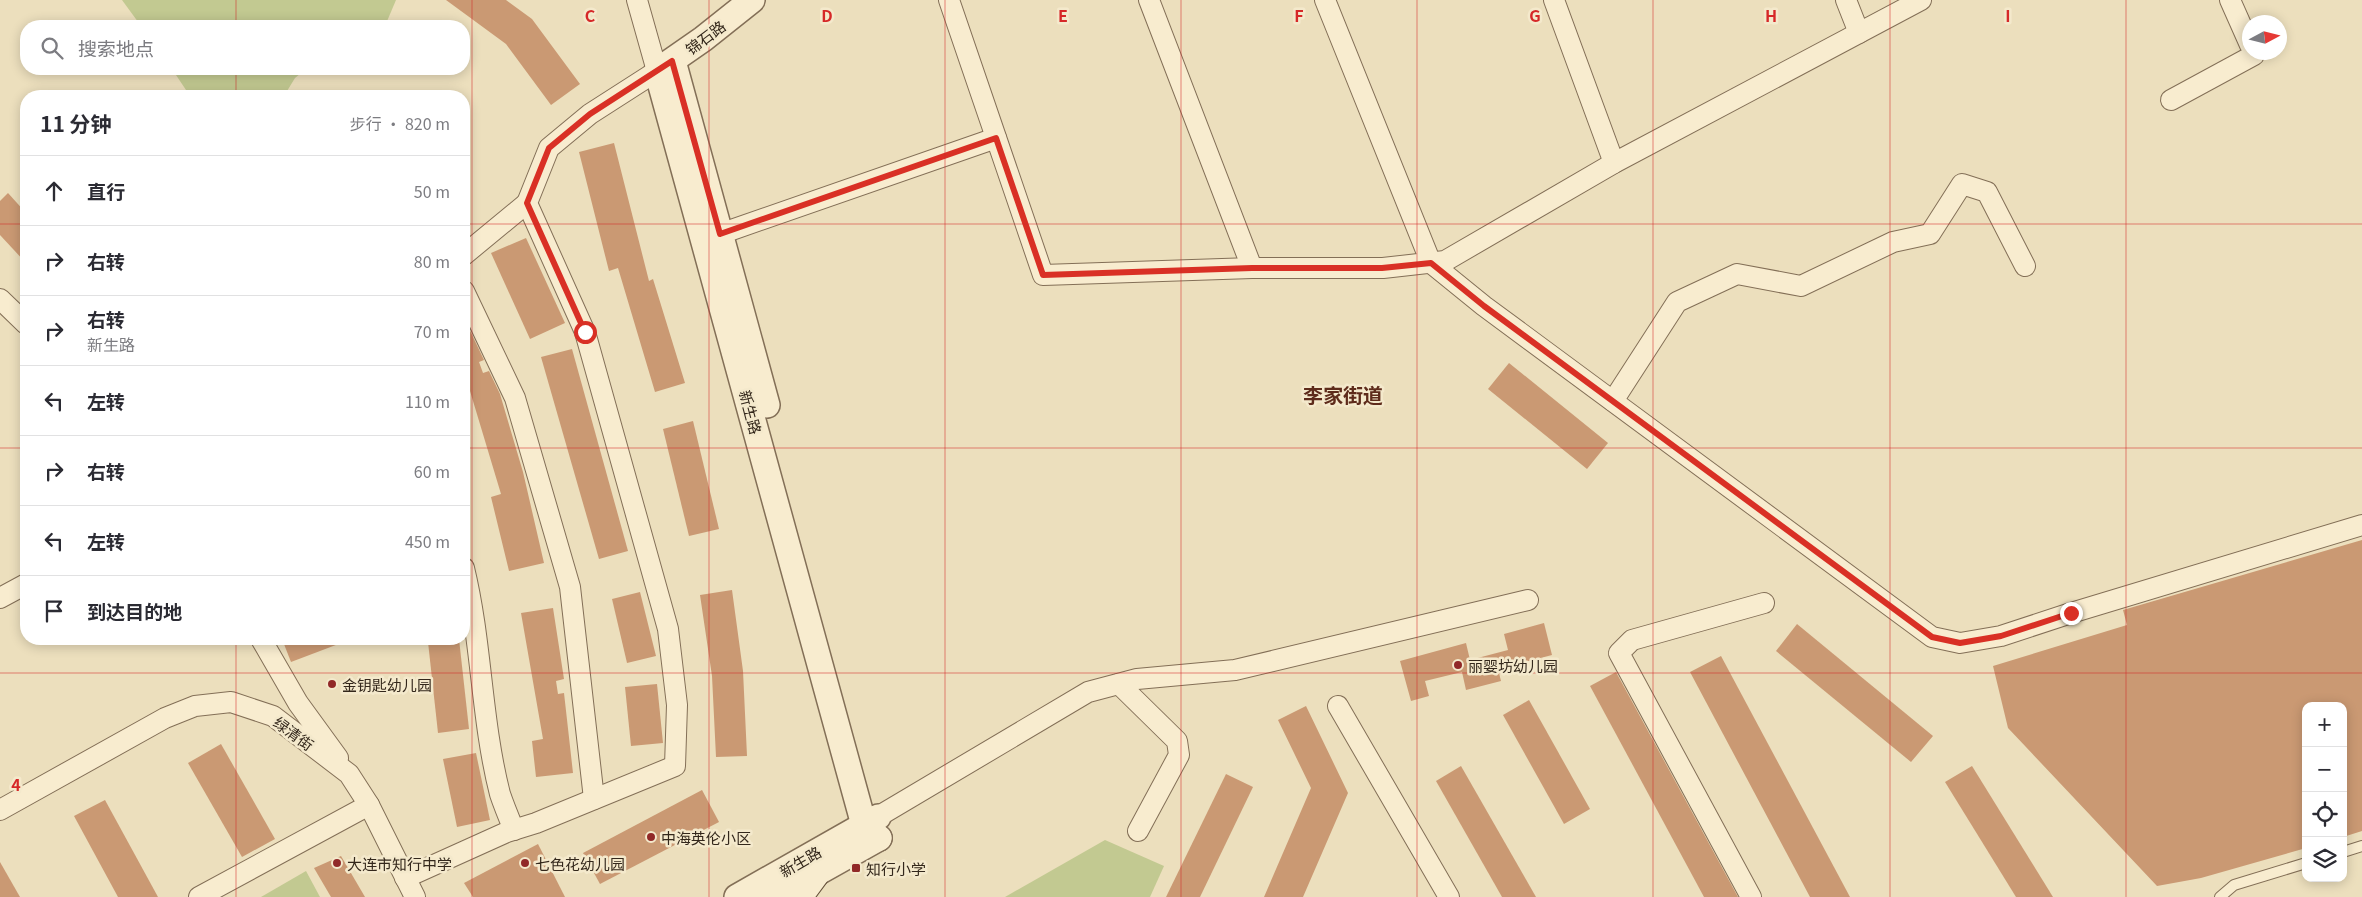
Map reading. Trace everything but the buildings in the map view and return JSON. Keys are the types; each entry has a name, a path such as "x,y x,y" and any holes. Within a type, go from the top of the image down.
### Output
{"main road":[{"path":"798,897 815,874"}],"street":[{"name":"新生路","path":"637,0 665,66 720,234 874,826"},
{"name":"锦石路","path":"665,66 752,0"},
{"path":"949,0 1043,275 1252,268 1382,268 1445,260 1461,253 1614,163 1921,0"},
{"path":"1148,0 1252,268"},
{"path":"1325,0 1431,263 1484,306 1932,637 1960,643 2001,636 2362,525"},
{"path":"1554,0 1614,163"},
{"path":"1846,0 1859,33"},
{"path":"2230,0 2242,27"},
{"path":"2171,100 2245,60"},
{"name":"新生路","path":"665,66 874,826"},
{"path":"470,250 527,203 549,148 590,114 665,66"},
{"path":"720,234 996,138"},
{"path":"1613,401 1677,302 1737,274 1801,286 1893,242 1930,234 1962,184 1987,192 2025,266"},
{"path":"405,878 514,830 536,823 674,766 676,705 668,629 585,332 527,203"},
{"path":"0,299 20,318"},
{"path":"470,303 516,398 570,587 594,799"},
{"path":"0,598 20,587"},
{"path":"470,591 474,606 487,731 501,796 514,830"},
{"path":"874,826 1088,692 1137,679 1235,670 1528,600"},
{"path":"1751,897 1619,653 1632,640 1764,603"},
{"path":"265,645 298,702 349,774"},
{"path":"1119,684 1177,741 1179,755 1138,831"},
{"name":"绿清街","path":"0,810 165,718 195,706 231,702 273,716 349,774 369,805 415,897"},
{"path":"1338,706 1449,897"},
{"path":"199,897 369,805"},
{"name":"新生路","path":"774,897 815,874 874,826"},
{"name":"新生路","path":"737,897 874,826"}],"lane":[{"path":"2347,851 2362,846"},
{"path":"2220,897 2234,885 2302,864"}],"green space":[{"path":"122,0 396,0 388,20 137,20"},
{"path":"176,75 299,75 288,90 186,90"},
{"path":"1105,840 1164,866 1150,897 1005,897"},
{"path":"306,871 320,897 261,897"}],"place":[{"name":"丽婴坊幼儿园","path":"1458,665"},
{"name":"金钥匙幼儿园","path":"332,684"},
{"name":"中海英伦小区","path":"651,837"},
{"name":"大连市知行中学","path":"337,863"},
{"name":"七色花幼儿园","path":"525,863"},
{"name":"知行小学","path":"856,868"}],"district":[{"name":"李家街道","path":"1343,394"}],"route":[{"path":"585,332 527,203 549,148 590,114 672,61 720,234 996,138 1043,275 1252,268 1382,268 1431,263 1484,306 1932,637 1960,643 2001,636 2071,613"}]}
